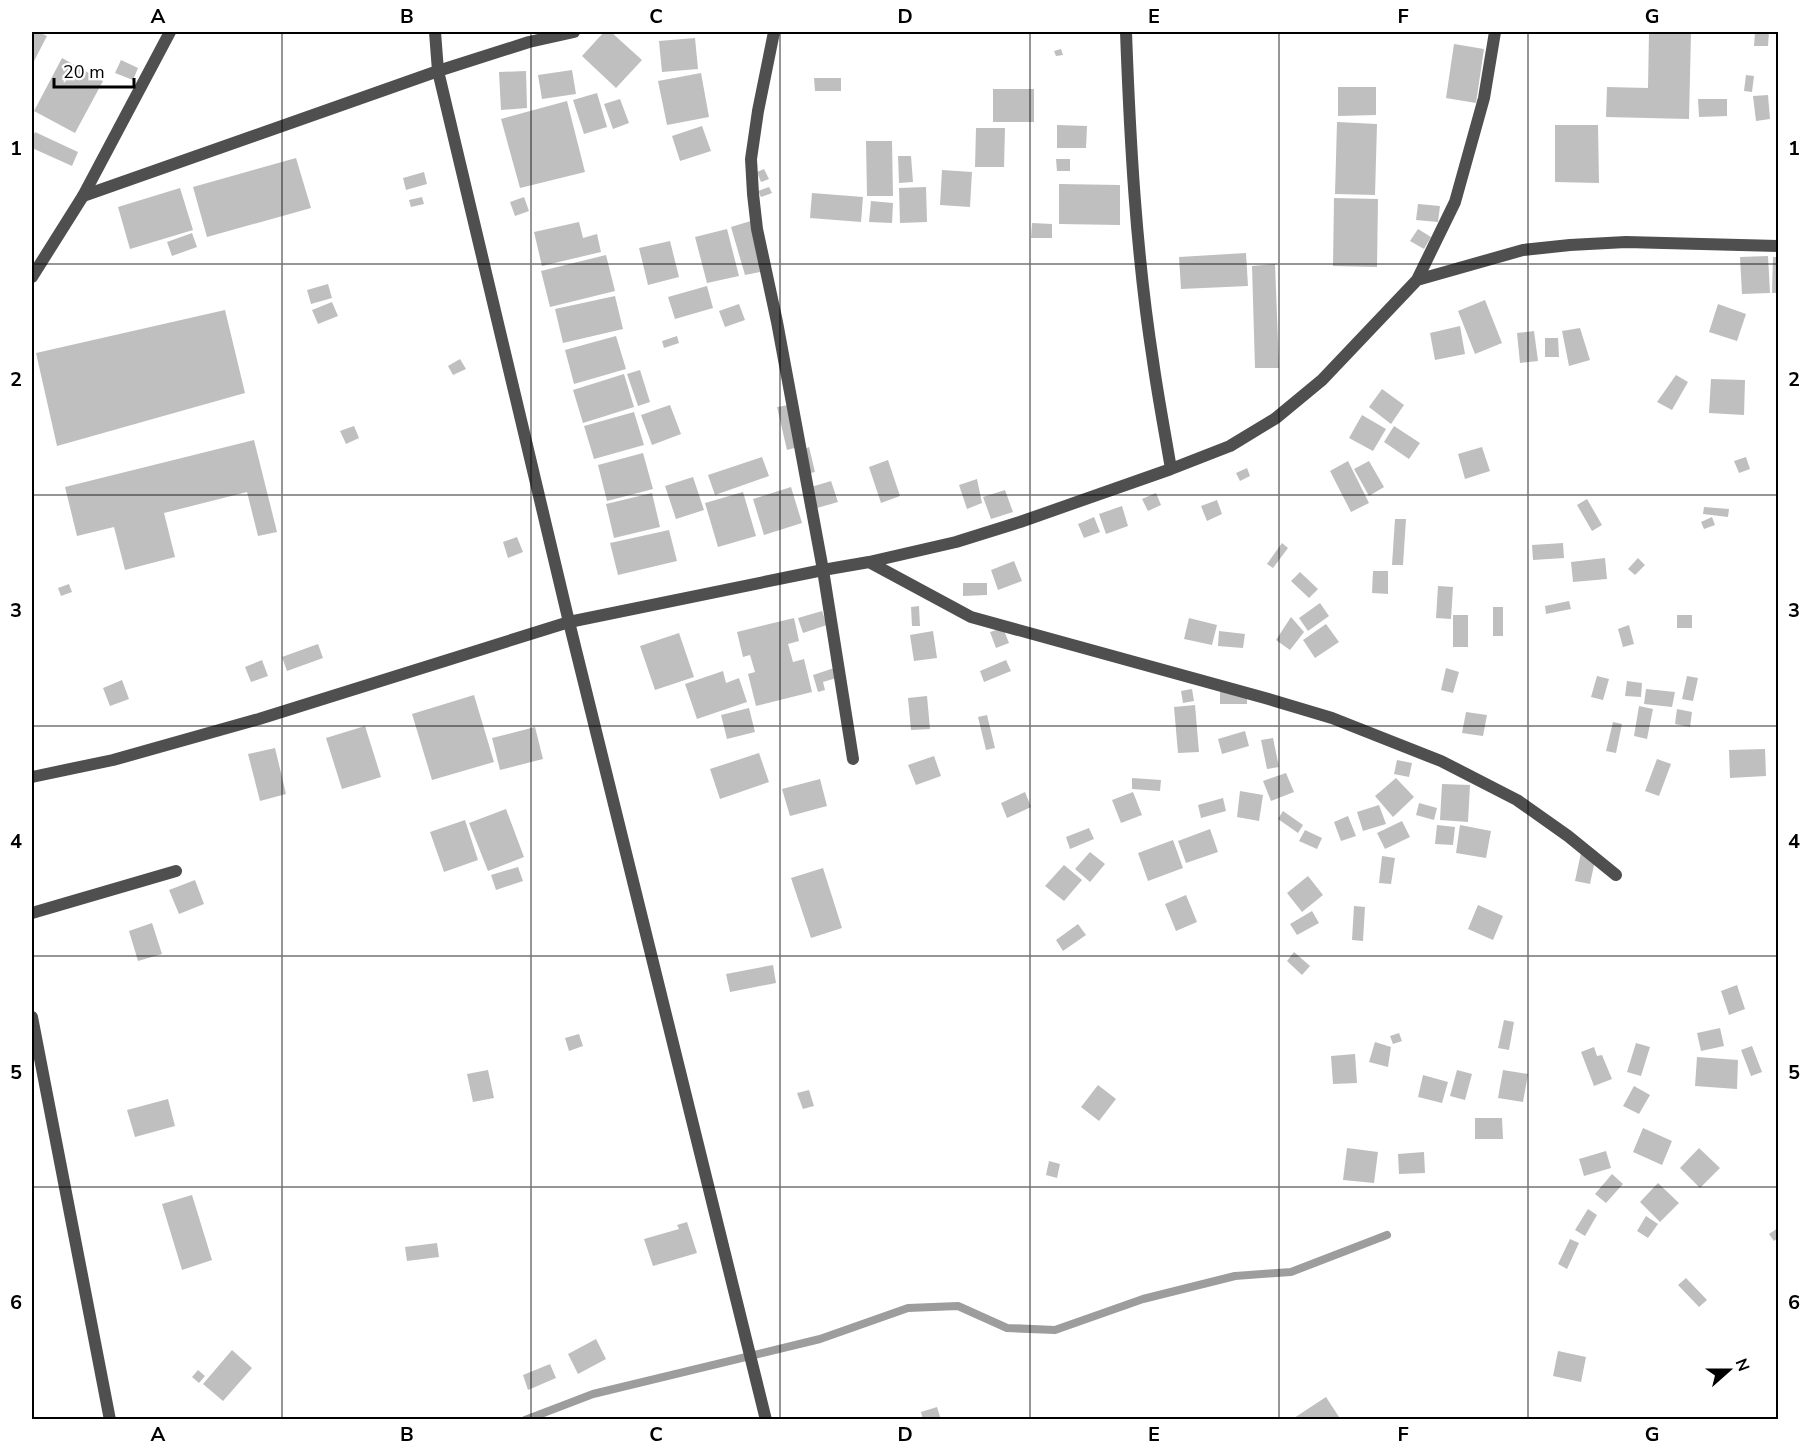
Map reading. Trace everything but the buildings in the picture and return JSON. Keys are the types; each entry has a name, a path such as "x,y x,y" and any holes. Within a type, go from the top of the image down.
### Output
{"street":[{"path":"32,277 82,196 170,32"},
{"path":"435,32 438,71 569,622 766,1419"},
{"path":"82,196 438,71 530,42 574,32"},
{"path":"774,32 754,140 753,194 757,230 777,322 823,570 853,759"},
{"path":"1126,32 1130,132 1140,255 1152,359 1171,469"},
{"path":"32,777 113,760 259,720 569,622 869,562 956,542 1010,526 1230,446 1276,418 1322,380 1417,280 1455,202 1484,98 1496,32"},
{"path":"1417,280 1523,250 1570,245 1626,242 1779,246"},
{"path":"869,562 971,617 1332,718 1441,761 1517,800 1616,875"},
{"path":"32,914 176,871"},
{"path":"32,1017 110,1419"}],"waterway":[{"path":"525,1420 593,1394 820,1339 908,1308 958,1306 1007,1328 1055,1330 1143,1299 1235,1276 1291,1272 1387,1235"}]}
